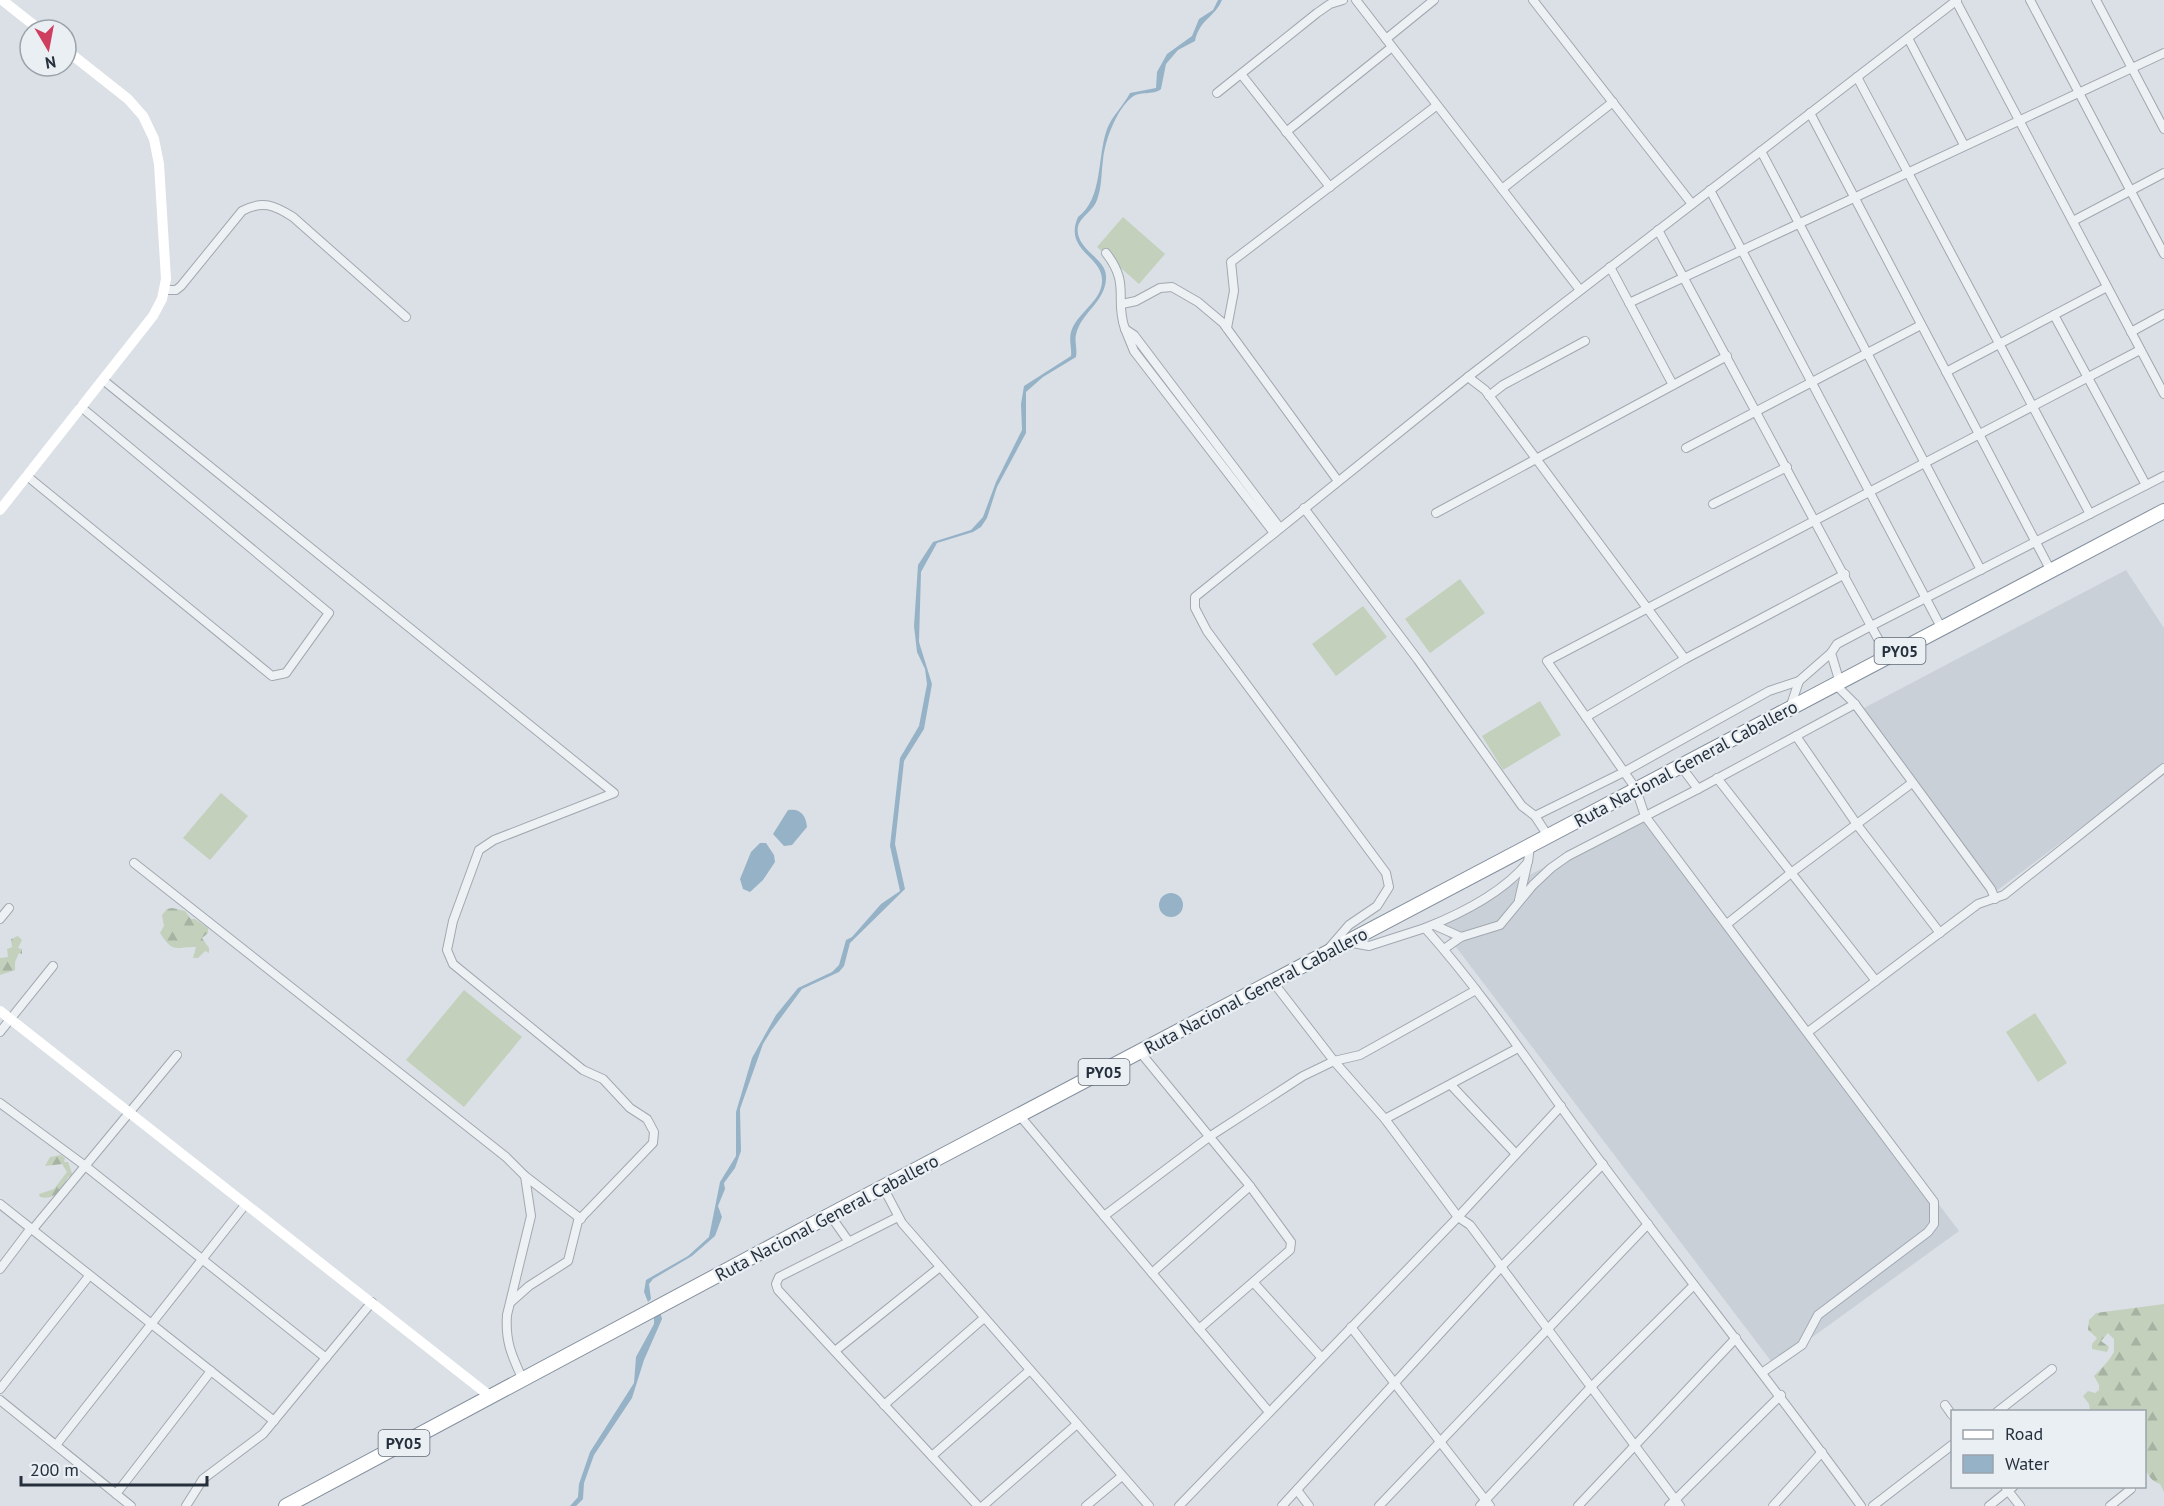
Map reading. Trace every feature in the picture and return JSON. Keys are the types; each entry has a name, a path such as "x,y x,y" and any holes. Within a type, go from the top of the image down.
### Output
{"highway":[{"name":"Ruta Nacional General Caballero","path":"286,1506 830,1215 2164,511"}],"street":[{"path":"2,0 25,18"},
{"path":"1217,93 1317,13 1330,4 1343,0"},
{"path":"1356,0 1580,290"},
{"path":"1386,39 1434,0"},
{"path":"1533,0 1692,204"},
{"path":"1324,954 1349,925 1377,906 1389,887 1386,873 1207,631 1195,608 1195,597 1468,377 1956,0 2164,394"},
{"path":"2030,0 2164,254"},
{"path":"2096,0 2164,129"},
{"path":"1908,38 1964,145"},
{"path":"1286,132 1392,47"},
{"path":"1629,303 2164,53"},
{"path":"0,510 153,316 164,290 166,268 159,164 154,139 143,116 128,99 78,59"},
{"path":"1241,74 1329,187"},
{"path":"1857,77 2090,514"},
{"path":"1502,189 1613,102"},
{"path":"1227,328 1234,291 1232,262 1436,106"},
{"path":"1810,113 2050,571"},
{"path":"1761,151 1981,570"},
{"path":"2073,221 2164,173"},
{"path":"1710,190 1942,629"},
{"path":"164,290 176,290 181,286 242,211 255,204 272,206 293,217 406,316"},
{"path":"1658,230 1888,657"},
{"path":"1106,252 1118,268 1125,330 1134,335 1277,531"},
{"path":"1611,267 1673,385"},
{"path":"1122,304 1136,301 1160,288 1173,287 1198,302 1227,328 1338,481"},
{"path":"1946,372 2107,287"},
{"path":"2131,332 2164,314"},
{"path":"2054,315 2146,485"},
{"path":"1686,448 1921,325"},
{"path":"1489,396 1503,385 1586,341"},
{"path":"1763,1372 1802,1345 1818,1315 1928,1233 1935,1218 1934,1202 1645,816 1636,789 1547,661 1749,554 1817,522 2140,350"},
{"path":"1436,513 1727,356"},
{"path":"1468,377 1489,396 1685,659"},
{"path":"103,380 614,793 500,838 479,850 453,921 447,950 453,964 583,1070 603,1079 630,1108 647,1119 654,1132 653,1143 578,1221 568,1261 529,1286 511,1302"},
{"path":"27,476 272,676 286,673 329,613 81,407"},
{"path":"1713,504 1787,467"},
{"path":"1535,816 1624,772 1769,691 1799,681 1831,653 1837,644 2164,476"},
{"path":"1304,508 1418,660 1522,806 1535,816 1548,836"},
{"path":"1586,717 1685,659 1845,574"},
{"path":"1831,653 1838,684 1856,704 1991,889 1995,899"},
{"path":"1790,709 1799,681"},
{"path":"1444,949 1461,937 1500,925 1551,868 1856,704"},
{"path":"1796,736 1858,826 1940,933"},
{"path":"1684,764 1686,773 1698,789"},
{"path":"1808,1032 1978,904 2004,896 2164,768"},
{"path":"1717,778 1876,981"},
{"path":"1727,924 1912,783"},
{"path":"1518,905 1530,846"},
{"path":"1347,942 1369,946 1434,925 1474,904 1502,885 1528,862"},
{"path":"134,863 581,1219"},
{"path":"0,919 9,908"},
{"path":"1434,925 1461,937"},
{"path":"1425,928 1476,990 1602,1164 1781,1395 1861,1506"},
{"path":"0,1032 53,966"},
{"path":"1273,982 1334,1061 1385,1119 1458,1217 1470,1225 1593,1386 1675,1504 1781,1395"},
{"path":"1104,1216 1209,1137 1303,1076 1334,1061 1360,1055 1476,990"},
{"path":"0,1011 491,1397"},
{"path":"1385,1119 1518,1048"},
{"path":"1140,1052 1250,1186 1291,1242 1290,1250 1199,1329"},
{"path":"0,1269 177,1054"},
{"path":"1451,1085 1516,1154"},
{"path":"0,1103 84,1165 326,1358"},
{"path":"1179,1506 1458,1217 1561,1106"},
{"path":"1020,1116 1269,1412"},
{"path":"1282,1506 1502,1267 1602,1164"},
{"path":"523,1380 506,1340 507,1315 531,1216 525,1176"},
{"path":"1152,1273 1250,1186"},
{"path":"882,1188 898,1217 1149,1506"},
{"path":"0,1204 273,1421"},
{"path":"56,1445 244,1205"},
{"path":"830,1215 849,1242"},
{"path":"898,1217 779,1276 776,1284 778,1290 980,1506 1077,1424"},
{"path":"1379,1506 1648,1224"},
{"path":"835,1351 940,1267"},
{"path":"0,1389 89,1276"},
{"path":"1254,1283 1321,1357"},
{"path":"1351,1327 1440,1440 1485,1504 1593,1386 1694,1285"},
{"path":"186,1506 203,1479 263,1434 372,1302"},
{"path":"885,1405 984,1318"},
{"path":"1578,1506 1736,1338"},
{"path":"932,1456 1030,1370"},
{"path":"2000,1410 2052,1370"},
{"path":"116,1494 211,1371"},
{"path":"0,1400 131,1506"},
{"path":"1945,1405 1951,1412"},
{"path":"1873,1506 1951,1447"},
{"path":"1773,1506 1822,1452"},
{"path":"1086,1506 1122,1476"},
{"path":"1989,1506 2009,1488 2020,1506"},
{"path":"2110,1506 2131,1489"},
{"path":"1297,1490 1309,1506"}],"shaded area":[{"path":"2126,570 2164,628 2164,765 1995,892 1864,708"},
{"path":"1645,816 1959,1231 1774,1365 1437,922"}],"green space":[{"path":"1123,217 1165,254 1139,284 1097,247"},
{"path":"1460,579 1485,613 1430,653 1405,619"},
{"path":"1363,606 1387,637 1336,676 1312,644"},
{"path":"1540,701 1561,735 1503,770 1482,736"},
{"path":"221,793 248,816 210,860 183,838"},
{"path":"167,909 185,911 191,919 195,919 208,928 208,933 202,938 209,948 209,953 205,951 198,958 193,958 196,947 176,948 165,940 160,933 164,926 162,915"},
{"path":"18,936 22,940 18,948 22,949 22,954 19,953 15,962 15,970 0,975 0,958 8,957 7,949 12,947 11,939"},
{"path":"464,990 522,1037 464,1107 406,1060"},
{"path":"2035,1013 2067,1063 2038,1082 2006,1032"},
{"path":"61,1155 65,1158 64,1162 68,1162 73,1176 68,1177 54,1196 40,1197 39,1194 54,1189 67,1172 62,1164 45,1166 50,1157"},
{"path":"2164,1304 2164,1492 2160,1484 2152,1480 2146,1470 2146,1410 2090,1410 2089,1404 2083,1396 2088,1391 2095,1393 2099,1390 2094,1376 2114,1352 2114,1339 2108,1333 2101,1341 2109,1347 2107,1352 2092,1349 2092,1344 2097,1338 2088,1330 2089,1320 2096,1313"}],"water":[{"path":"1218,0 1222,0 1203,23 1195,41 1178,50 1166,64 1161,89 1138,94 1131,98 1112,126 1104,152 1097,200 1081,220 1078,229 1080,241 1099,261 1106,272 1106,279 1102,293 1082,320 1077,331 1076,357 1043,377 1026,392 1026,433 997,487 987,518 981,527 973,532 937,543 921,572 919,642 932,684 924,729 904,761 895,844 905,889 850,943 844,966 839,972 802,989 771,1031 763,1044 740,1109 741,1151 735,1168 724,1183 725,1189 718,1206 722,1217 715,1236 692,1256 653,1279 649,1284 651,1299 648,1302 644,1292 646,1280 688,1256 709,1237 720,1182 736,1156 736,1112 752,1058 776,1015 798,988 832,972 839,965 846,940 852,937 881,904 900,891 890,846 900,758 919,726 927,684 925,669 917,652 914,626 918,565 933,542 971,530 983,517 996,482 1022,430 1021,404 1024,386 1071,356 1072,329 1101,289 1101,273 1080,246 1075,228 1078,217 1092,200 1096,189 1109,124 1130,93 1156,88 1157,72 1167,54 1192,36 1199,19 1213,10"},
{"path":"788,810 796,810 802,814 807,827 792,845 784,846 773,834"},
{"path":"760,843 766,843 774,855 775,862 763,880 750,892 743,889 740,879 751,852"},
{"path":"1171,893 1180,896 1183,905 1180,914 1171,917 1162,914 1159,905 1162,896"},
{"path":"660,1311 662,1319 644,1360 632,1398 594,1455 584,1483 583,1499 576,1506 570,1506 578,1497 579,1484 590,1452 634,1383 636,1357 654,1324 654,1314"}]}
